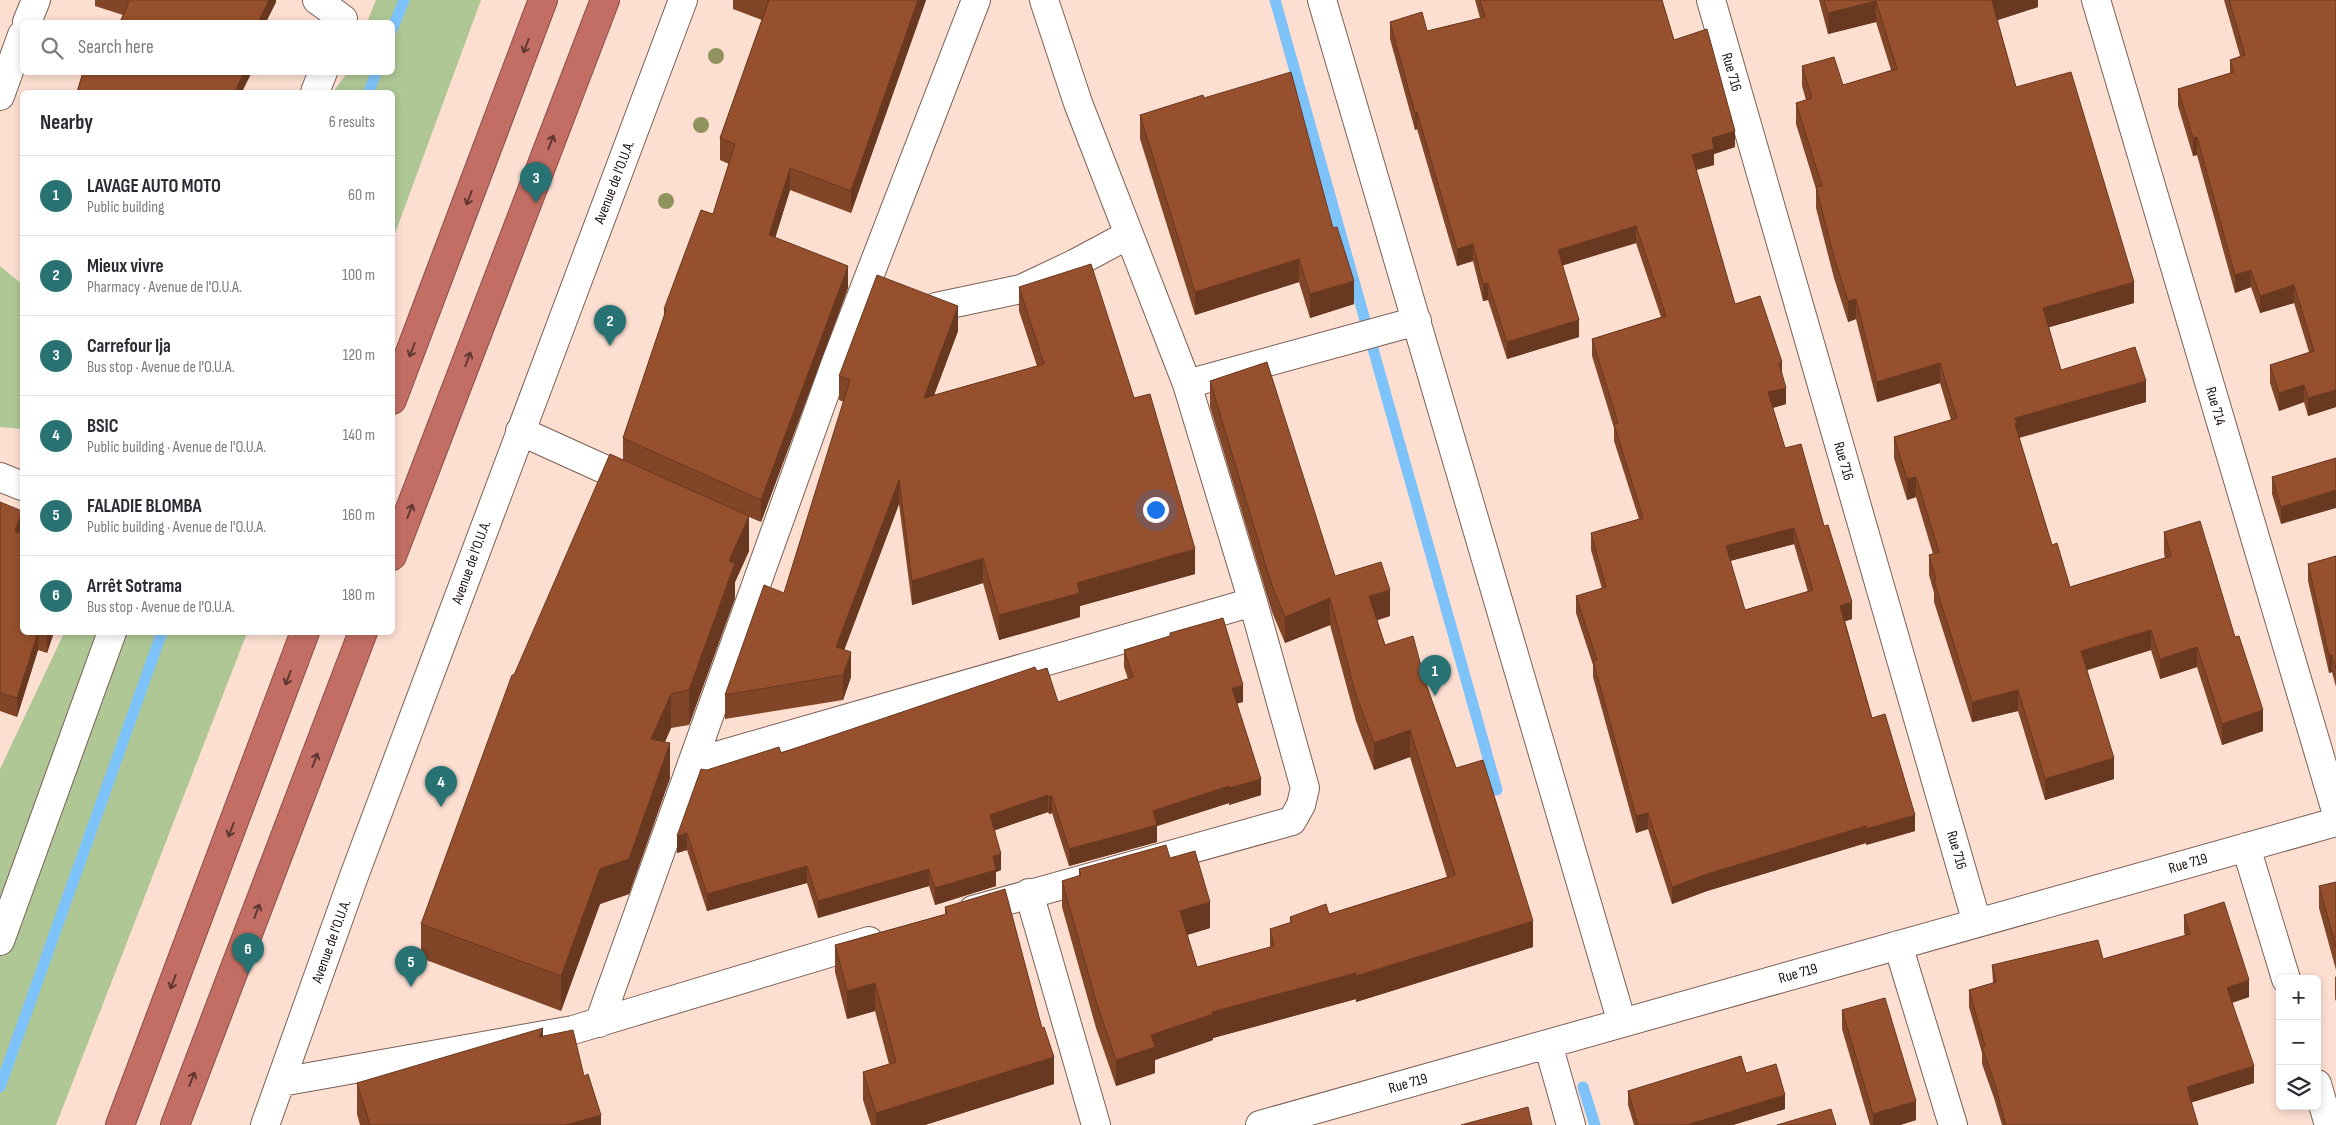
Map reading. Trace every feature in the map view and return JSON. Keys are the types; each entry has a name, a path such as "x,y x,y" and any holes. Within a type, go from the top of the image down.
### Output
{"highway":[{"path":"395,392 543,0"},
{"path":"395,548 605,0"},
{"path":"120,1125 304,635"},
{"path":"175,1125 362,635"}],"street":[{"path":"28,20 36,0"},
{"path":"317,0 345,14"},
{"name":"Avenue de l'O.U.A.","path":"266,1125 357,867 682,0"},
{"path":"598,1022 836,362 976,0"},
{"path":"953,916 1029,893 1292,821 1301,805 1304,788 1254,602 1187,384 1078,103 1044,0"},
{"path":"1322,0 1622,1023"},
{"name":"Rue 716","path":"1711,0 1978,923"},
{"name":"Rue 714","path":"2096,0 2336,811"},
{"path":"0,96 20,41"},
{"path":"316,90 322,75"},
{"path":"936,307 1022,289 1128,235"},
{"path":"1187,384 1417,321"},
{"path":"520,431 663,496"},
{"path":"0,477 20,485"},
{"path":"744,532 771,544"},
{"path":"692,763 1254,602"},
{"path":"0,941 111,635"},
{"name":"Rue 719","path":"1260,1125 2336,822"},
{"path":"2246,847 2285,975"},
{"path":"1029,893 1096,1125"},
{"path":"281,1082 573,1030 895,933"},
{"path":"1898,945 1953,1125"},
{"path":"1548,1044 1571,1125"},
{"path":"2321,1097 2330,1125"}],"green space":[{"path":"376,0 481,0 395,234 395,90 334,90 346,75 395,75 395,20 368,20"},
{"path":"0,266 20,282 20,429 0,427"},
{"path":"63,635 246,635 56,1125 0,1125 0,769"}],"building":[{"path":"125,0 269,0 259,20 121,20 129,2"},
{"path":"769,0 918,0 851,191 790,168 769,235 848,266 761,500 623,438 666,310 664,309 701,210 713,214 735,144 720,138"},
{"path":"1480,0 1662,0 1674,40 1707,29 1735,131 1712,138 1714,149 1692,155 1735,304 1760,296 1782,362 1779,363 1786,388 1768,392 1785,448 1801,444 1824,526 1828,525 1852,602 1840,606 1872,718 1885,714 1915,815 1866,829 1866,826 1707,874 1672,887 1648,813 1636,816 1593,661 1597,660 1576,596 1606,587 1591,533 1643,518 1614,424 1618,423 1592,339 1666,316 1636,226 1558,250 1579,320 1507,342 1488,283 1483,284 1473,244 1457,249 1417,112 1415,113 1390,22 1422,12 1427,31 1485,17","holes":["1794,528 1813,590 1745,610 1726,546"]},
{"path":"1824,0 1995,0 1992,1 2016,87 2071,72 2134,282 2043,308 2061,370 2135,347 2146,381 2015,418 2017,423 2015,424 2052,545 2057,543 2070,587 2171,556 2164,532 2200,521 2235,637 2239,636 2263,710 2222,724 2197,647 2160,659 2151,630 2081,651 2114,758 2045,779 2018,690 1972,702 1934,581 1936,580 1929,555 1939,552 1916,477 1907,479 1894,437 1957,418 1940,363 1877,382 1856,299 1848,301 1834,257 1816,187 1822,186 1796,103 1812,98 1802,66 1834,57 1843,85 1897,69 1876,1 1828,13"},
{"path":"2229,0 2336,0 2336,390 2308,398 2304,385 2279,393 2270,365 2314,351 2294,285 2260,296 2251,270 2235,275 2197,137 2193,138 2178,89 2234,72 2230,60 2245,55"},
{"path":"1291,72 1333,228 1337,227 1354,281 1310,294 1299,259 1195,292 1140,115 1203,95 1204,98"},
{"path":"82,75 243,75 236,89 239,90 78,90"},
{"path":"1091,264 1134,398 1150,394 1195,549 1077,583 1080,593 999,615 983,558 912,581 899,480 836,647 851,652 843,675 725,695 764,585 784,593 850,380 839,376 877,275 958,306 924,398 1044,364 1019,287"},
{"path":"1267,362 1335,576 1381,562 1390,590 1369,596 1385,645 1413,636 1425,681 1456,768 1483,760 1533,921 1356,976 1356,973 1212,1012 1213,1014 1151,1035 1155,1047 1116,1060 1096,1001 1062,881 1081,875 1079,869 1166,845 1170,858 1195,851 1210,902 1180,911 1197,967 1274,946 1270,929 1292,922 1290,917 1326,904 1329,914 1455,875 1410,730 1374,743 1356,695 1330,598 1285,617 1272,586 1210,381"},
{"path":"610,454 749,516 729,561 735,563 689,690 671,694 651,739 670,743 629,859 600,869 561,976 421,924 512,675 514,675"},
{"path":"2336,458 2336,490 2281,507 2272,477"},
{"path":"0,502 20,510 20,517 15,531 20,533 20,635 37,635 17,698 0,693"},
{"path":"2336,556 2336,669 2332,655 2329,656 2308,564"},
{"path":"1223,618 1243,685 1232,688 1261,779 1229,788 1229,786 1153,811 1157,825 1069,849 1052,796 1049,797 1048,795 990,815 1001,854 993,856 996,870 935,888 929,869 818,901 807,866 707,894 687,833 677,836 701,769 707,770 779,747 781,753 1035,667 1037,671 1047,668 1058,702 1133,677 1124,650 1170,636 1170,633"},
{"path":"2336,882 2336,947 2319,886"},
{"path":"1005,889 1042,1028 1044,1027 1054,1057 876,1113 863,1072 896,1062 875,983 847,991 835,945 947,914 945,907"},
{"path":"2224,902 2249,980 2227,988 2254,1066 2187,1087 2198,1125 2006,1125 1982,1047 1985,1046 1969,990 1996,982 1992,965 2098,940 2103,959 2190,934 2184,915"},
{"path":"1885,998 1916,1101 1873,1114 1842,1010"},
{"path":"543,1028 539,1037 573,1030 584,1076 588,1074 601,1115 566,1125 370,1125 357,1083"},
{"path":"1741,1056 1746,1073 1776,1064 1785,1095 1687,1125 1638,1125 1628,1091"},
{"path":"1528,1107 1532,1125 1461,1125"},
{"path":"1831,1109 1836,1125 1777,1125"}],"waterway":[{"path":"395,22 404,0"},
{"path":"1275,0 1497,790"},
{"path":"370,90 375,75"},
{"path":"0,1087 161,635"},
{"path":"1583,1087 1595,1125"}],"place":[{"name":"Carrefour Ija","path":"536,203"},
{"name":"Mieux vivre","path":"610,346"},
{"name":"LAVAGE AUTO MOTO","path":"1435,696"},
{"name":"BSIC","path":"441,807"},
{"name":"Arrêt Sotrama","path":"248,974"},
{"name":"FALADIE BLOMBA","path":"411,987"}]}
